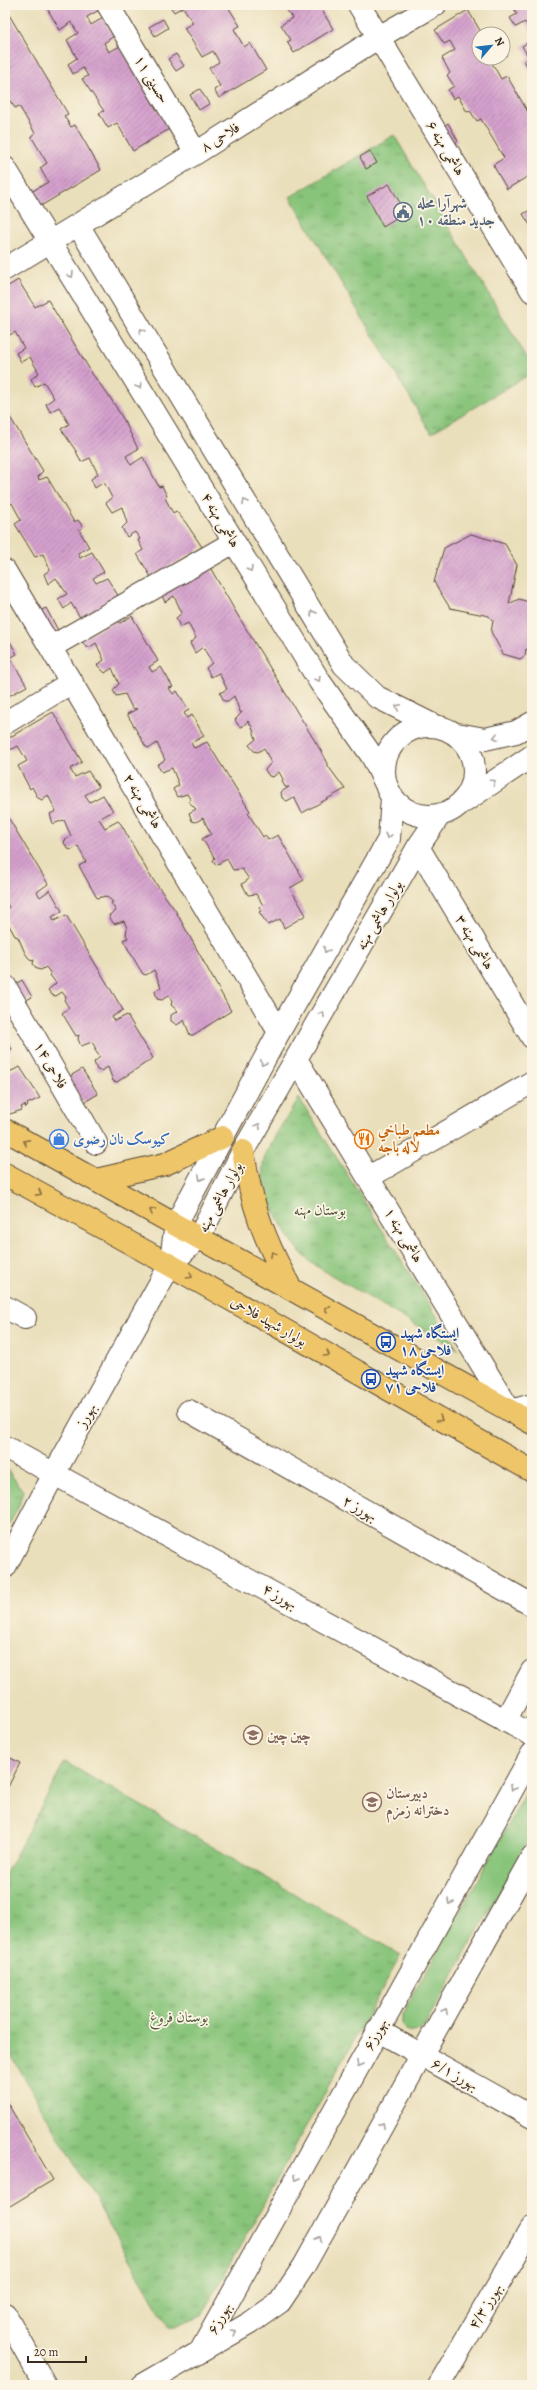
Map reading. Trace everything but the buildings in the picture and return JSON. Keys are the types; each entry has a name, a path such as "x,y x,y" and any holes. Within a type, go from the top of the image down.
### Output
{"main road":[{"path":"5,1130 532,1423"},
{"path":"96,1180 165,1164 223,1137"},
{"path":"243,1151 248,1185 259,1221 270,1250 291,1289"},
{"name":"بولوار شهید فلاحی","path":"5,1174 170,1264 532,1471"}],"street":[{"name":"حسینی ۱۱","path":"108,5 196,152"},
{"name":"هاشمی مهنه ۶","path":"359,5 532,291"},
{"name":"فلاحی ۸","path":"5,269 196,152 379,37 435,5"},
{"name":"هاشمی مهنه ۴","path":"5,168 320,682 372,756 392,797"},
{"name":"هاشمی مهنه ۴","path":"78,225 344,665 377,697 433,725"},
{"path":"51,648 234,542"},
{"name":"هاشمی مهنه ۲","path":"5,571 279,1032"},
{"path":"5,724 72,682"},
{"path":"532,724 516,732 485,740 457,734 433,725 408,730 390,748 383,773 392,797 412,813 439,816 461,804 532,756"},
{"path":"457,734 473,755 474,782 461,804"},
{"name":"بولوار هاشمی مهنه","path":"170,1264 176,1224 279,1032 389,839 392,797"},
{"name":"بولوار هاشمی مهنه","path":"170,1264 199,1237 243,1151 418,848 439,816"},
{"name":"هاشمی مهنه ۳","path":"418,848 532,1037"},
{"name":"فلاحی ۱۴","path":"5,986 96,1143"},
{"name":"هاشمی مهنه ۱","path":"296,1059 510,1411"},
{"path":"369,1177 532,1082"},
{"name":"بهورز","path":"5,1568 54,1472 170,1264"},
{"path":"5,1307 25,1318"},
{"path":"510,1411 532,1405"},
{"name":"بهورز ۲","path":"189,1411 532,1605"},
{"name":"بهورز ۴","path":"5,1447 54,1472 532,1735"},
{"path":"505,1721 532,1671"},
{"name":"بهورز۶","path":"200,2352 377,2030 532,1754"},
{"name":"بهورز۶","path":"200,2352 280,2302 304,2266 532,1857"},
{"name":"بهورز ۶/۱","path":"377,2030 532,2117"},
{"name":"بهورز ۴/۳","path":"438,2385 532,2227"},
{"path":"5,2314 45,2385"},
{"path":"143,2385 200,2352"}],"green space":[{"path":"394,135 532,366 532,373 431,433 290,197"},
{"name":"بوستان مهنه","path":"299,1098 458,1350 311,1263 284,1229 269,1198 264,1183 263,1169 265,1157 272,1142"},
{"path":"5,1466 23,1491 19,1506 5,1532"},
{"name":"بوستان فروغ","path":"65,1762 401,1955 202,2315 169,2328 5,2044 5,1875"},
{"path":"532,1782 532,1834 424,2027 415,2033 407,2031 402,2026 402,2015"}],"place":[{"name":"شهرآرا محله جدید منطقه ۱۰","path":"403,212"},
{"name":"کیوسک نان رضوی","path":"59,1139"},
{"name":"مطعم طباخي لاله باجه","path":"364,1139"},
{"name":"ایستگاه شهید فلاحی ۱۸","path":"386,1342"},
{"name":"ایستگاه شهید فلاحی ۷۱","path":"371,1379"},
{"name":"چین چین","path":"253,1735"},
{"name":"دبیرستان دخترانه زمزم","path":"372,1802"}]}
